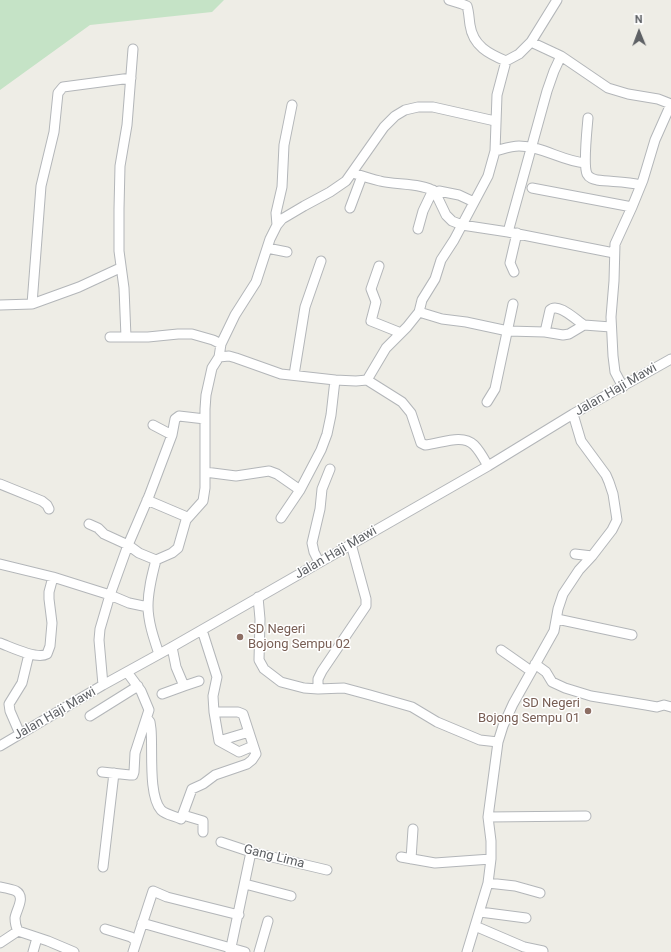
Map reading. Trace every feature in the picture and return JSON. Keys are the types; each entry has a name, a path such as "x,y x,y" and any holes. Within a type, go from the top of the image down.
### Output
{"street":[{"path":"449,0 467,6 471,33 479,46 490,54 506,61"},
{"path":"367,380 386,348 419,312 422,300 435,279 441,260 462,225 488,176 495,151 497,95 506,61 519,54 531,42 557,0"},
{"path":"531,42 562,56 608,88 628,94 658,98 671,104 655,140 641,185 625,224 617,238 614,254 614,281 611,310 612,356 615,372 623,387"},
{"path":"126,337 124,288 120,268 120,166 127,125 133,50"},
{"path":"514,272 510,263 512,233 531,147 547,91 554,71 562,56"},
{"path":"32,304 41,186 54,132 58,93 63,87 131,78"},
{"path":"277,225 276,213 282,187 284,145 292,105"},
{"path":"350,208 359,162 384,127 395,116 418,106 433,107 496,120"},
{"path":"588,118 585,163 588,175 593,179 629,182 641,185"},
{"path":"495,151 514,146 531,147 571,161 585,163"},
{"path":"89,524 98,528 104,534 128,545 139,553 156,560 172,553 178,548 187,517 202,501 205,488 206,395 212,368 218,357 221,344 235,315 256,282 267,248 277,225 282,219 357,175 380,181 416,186 459,195 474,202"},
{"path":"532,188 632,207"},
{"path":"436,191 435,192 446,215 452,221 462,225 512,233 614,254"},
{"path":"418,229 423,211 436,191"},
{"path":"267,248 287,252"},
{"path":"294,375 305,307 321,261"},
{"path":"379,266 371,289 376,302 370,321 401,333"},
{"path":"0,305 32,304 79,287 120,268"},
{"path":"487,402 494,389 513,304"},
{"path":"545,332 550,309 554,308 568,313 584,325 611,327"},
{"path":"419,312 442,319 466,322 508,331 545,332 566,335 584,325"},
{"path":"110,338 192,334 221,344"},
{"path":"218,357 228,356 275,372 294,375 335,380 367,380 402,402 411,413 420,442 423,444 430,444 453,440 466,440 474,445 488,466"},
{"name":"Jalan Haji Mawi","path":"0,746 103,685 488,466 573,414 671,359"},
{"path":"281,518 300,490 321,450 327,434 331,415 335,380"},
{"path":"467,952 488,883 491,859 491,841 488,817 498,742 513,704 554,630 558,609 563,594 579,570 612,530 617,520 613,494 606,475 581,441 573,414"},
{"path":"103,685 99,634 110,595 128,545 172,435 175,419 177,416 205,419"},
{"path":"153,425 172,435"},
{"path":"320,562 314,552 312,543 320,509 322,489 330,469"},
{"path":"205,472 236,476 269,471 277,474 300,490"},
{"path":"0,484 42,501 49,509"},
{"path":"147,500 187,517"},
{"path":"318,689 318,679 322,671 366,606 366,599 351,544"},
{"path":"575,554 592,556"},
{"path":"156,560 151,578 148,607 152,634 159,654"},
{"path":"0,564 53,577 110,595 129,603 148,607"},
{"path":"0,643 29,654 44,656 48,652 52,623 49,592 53,577"},
{"path":"258,598 260,619 258,655 261,664 268,672 281,682 304,688 344,688 412,707 449,728 480,740 498,742"},
{"path":"557,618 632,634"},
{"path":"202,630 217,677 213,696 219,740 239,752 253,746"},
{"path":"172,647 176,667 184,686"},
{"path":"501,650 533,668 546,672 552,682 579,693 657,707 664,705 671,707"},
{"path":"20,734 10,711 9,704 22,683 29,654"},
{"path":"102,772 133,774 135,752 149,710 138,686 127,672"},
{"path":"162,694 199,681"},
{"path":"90,716 138,686"},
{"path":"146,718 150,722 151,729 153,789 157,804 165,813 181,819 192,789 203,784 215,775 250,762 256,754 248,732 245,716 241,713 214,712"},
{"path":"219,740 248,732"},
{"path":"103,867 114,773"},
{"path":"183,815 203,821 203,832"},
{"path":"488,817 586,816"},
{"path":"411,859 413,829"},
{"name":"Gang Lima","path":"221,842 251,852 327,870"},
{"path":"231,950 251,852"},
{"path":"401,858 435,863 491,859"},
{"path":"488,883 516,886 540,893"},
{"path":"245,884 291,896"},
{"path":"0,886 16,891 20,895 20,902 16,917 18,931"},
{"path":"133,952 153,891 167,897 239,915"},
{"path":"480,912 526,918"},
{"path":"259,952 268,921"},
{"path":"142,923 231,950 245,952"},
{"path":"475,926 524,946 543,951"},
{"path":"105,928 131,937 136,941"},
{"path":"18,931 74,952"},
{"path":"0,943 18,931"},
{"path":"33,952 37,938"}],"green space":[{"path":"0,0 224,0 212,12 90,25 0,90"}],"place":[{"name":"SD Negeri Bojong Sempu 02","path":"240,637"},
{"name":"SD Negeri Bojong Sempu 01","path":"588,711"}]}
